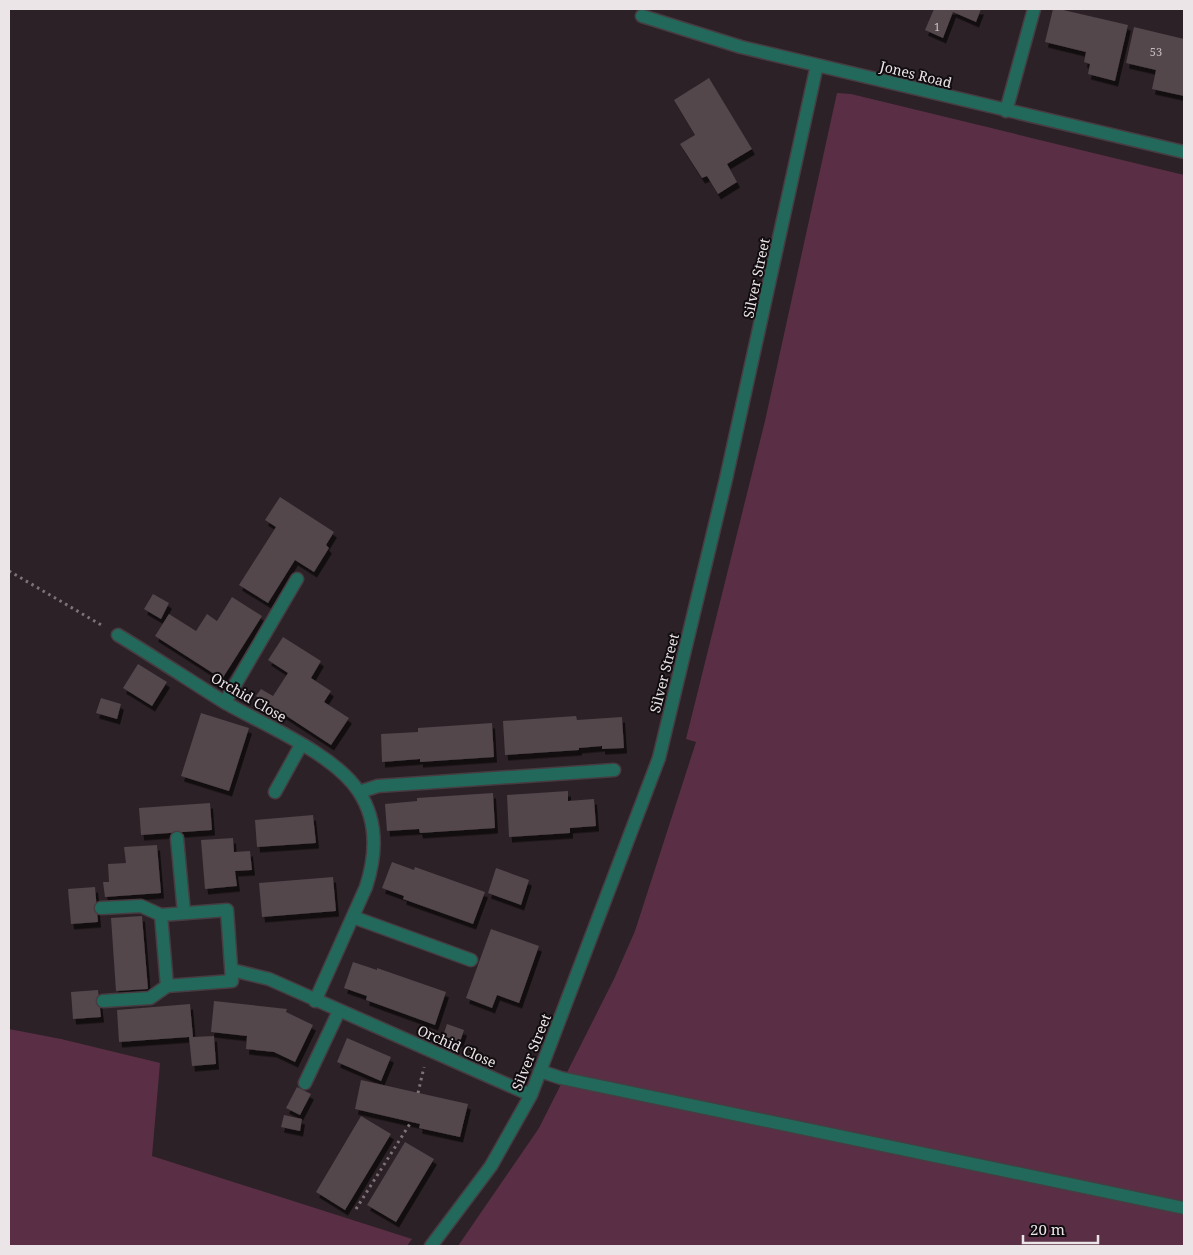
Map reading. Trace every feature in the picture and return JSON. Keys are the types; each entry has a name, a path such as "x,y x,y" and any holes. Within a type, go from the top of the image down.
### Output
{"street":[{"path":"1006,111 1034,9"},
{"name":"Jones Road","path":"642,16 741,47 1184,152"},
{"name":"Silver Street","path":"431,1246 491,1166 531,1095 659,758 726,479 817,65"},
{"path":"224,702 297,579"},
{"name":"Orchid Close","path":"118,635 224,702 332,764 348,777 359,792 366,806 374,837 372,870 315,1001"},
{"path":"275,792 301,745"},
{"path":"359,792 378,786 614,770"},
{"path":"177,838 184,913"},
{"path":"101,908 141,906 161,915 227,910 232,970 232,981 166,986 150,998 103,1001"},
{"path":"161,915 166,986"},
{"path":"353,917 471,960"},
{"name":"Orchid Close","path":"232,970 269,979 531,1095"},
{"path":"305,1083 339,1011"},
{"path":"540,1071 562,1078 1184,1208"}],"path":[{"path":"9,572 118,635"},
{"path":"418,1093 428,1050"},
{"path":"356,1209 411,1122"}],"shaded area":[{"path":"837,93 851,94 1184,175 1184,1246 458,1246 539,1128 614,979 635,931 696,742 686,739 765,421"},
{"path":"9,1029 61,1039 160,1063 152,1156 412,1239 407,1246 9,1246"}],"building":[{"path":"934,9 981,9 976,22 953,12 943,38 925,30"},
{"path":"1053,9 1128,25 1115,81 1088,74 1090,64 1084,62 1086,52 1045,42"},
{"path":"1134,27 1184,39 1184,96 1152,89 1156,70 1126,63"},
{"path":"709,78 752,149 727,164 737,182 718,194 707,176 702,178 680,144 695,135 674,100"},
{"path":"280,497 334,532 326,545 329,548 314,572 295,560 268,603 239,585 276,527 265,520"},
{"path":"153,594 169,603 161,619 144,609"},
{"path":"232,597 262,616 222,679 155,636 169,614 196,631 207,614 217,621"},
{"path":"283,637 321,661 311,678 331,691 324,702 349,718 331,745 256,696 261,689 273,696 288,673 268,660"},
{"path":"138,664 167,682 152,706 123,688"},
{"path":"101,698 121,704 117,719 96,713"},
{"path":"201,713 249,728 229,791 181,776"},
{"path":"576,716 577,720 622,717 624,748 602,749 602,746 579,748 579,750 505,755 503,721"},
{"path":"492,723 494,757 420,762 420,759 382,762 381,734 418,732 418,728"},
{"path":"568,791 568,801 594,799 596,826 570,828 570,833 509,837 507,795"},
{"path":"493,793 495,828 420,833 419,829 387,831 385,804 417,801 417,798"},
{"path":"210,803 212,830 141,835 139,808"},
{"path":"313,815 316,843 257,847 255,820"},
{"path":"233,838 234,852 250,851 252,870 235,871 237,886 205,889 201,840"},
{"path":"157,845 161,893 105,897 103,882 109,882 108,864 126,863 124,847"},
{"path":"392,862 414,870 415,867 485,892 473,924 403,899 404,896 382,888"},
{"path":"496,868 529,880 521,905 488,893"},
{"path":"333,877 336,911 262,917 259,883"},
{"path":"95,887 98,922 71,924 68,889"},
{"path":"142,916 148,989 116,991 111,918"},
{"path":"491,929 539,946 519,1003 497,995 492,1008 466,998"},
{"path":"353,962 377,970 377,968 446,992 435,1025 366,1000 367,996 344,988"},
{"path":"98,990 101,1017 73,1019 71,992"},
{"path":"214,1001 287,1009 286,1012 313,1025 295,1062 274,1052 246,1049 247,1036 211,1032"},
{"path":"190,1004 193,1037 214,1036 216,1064 192,1066 189,1037 119,1042 117,1010"},
{"path":"447,1024 464,1030 460,1042 443,1036"},
{"path":"347,1038 391,1057 381,1081 337,1062"},
{"path":"361,1080 468,1104 460,1137 419,1128 420,1124 355,1109"},
{"path":"297,1087 311,1094 300,1115 286,1108"},
{"path":"284,1115 302,1119 300,1131 281,1127"},
{"path":"361,1116 391,1134 345,1210 316,1192"},
{"path":"405,1142 434,1159 396,1222 367,1205"}]}
